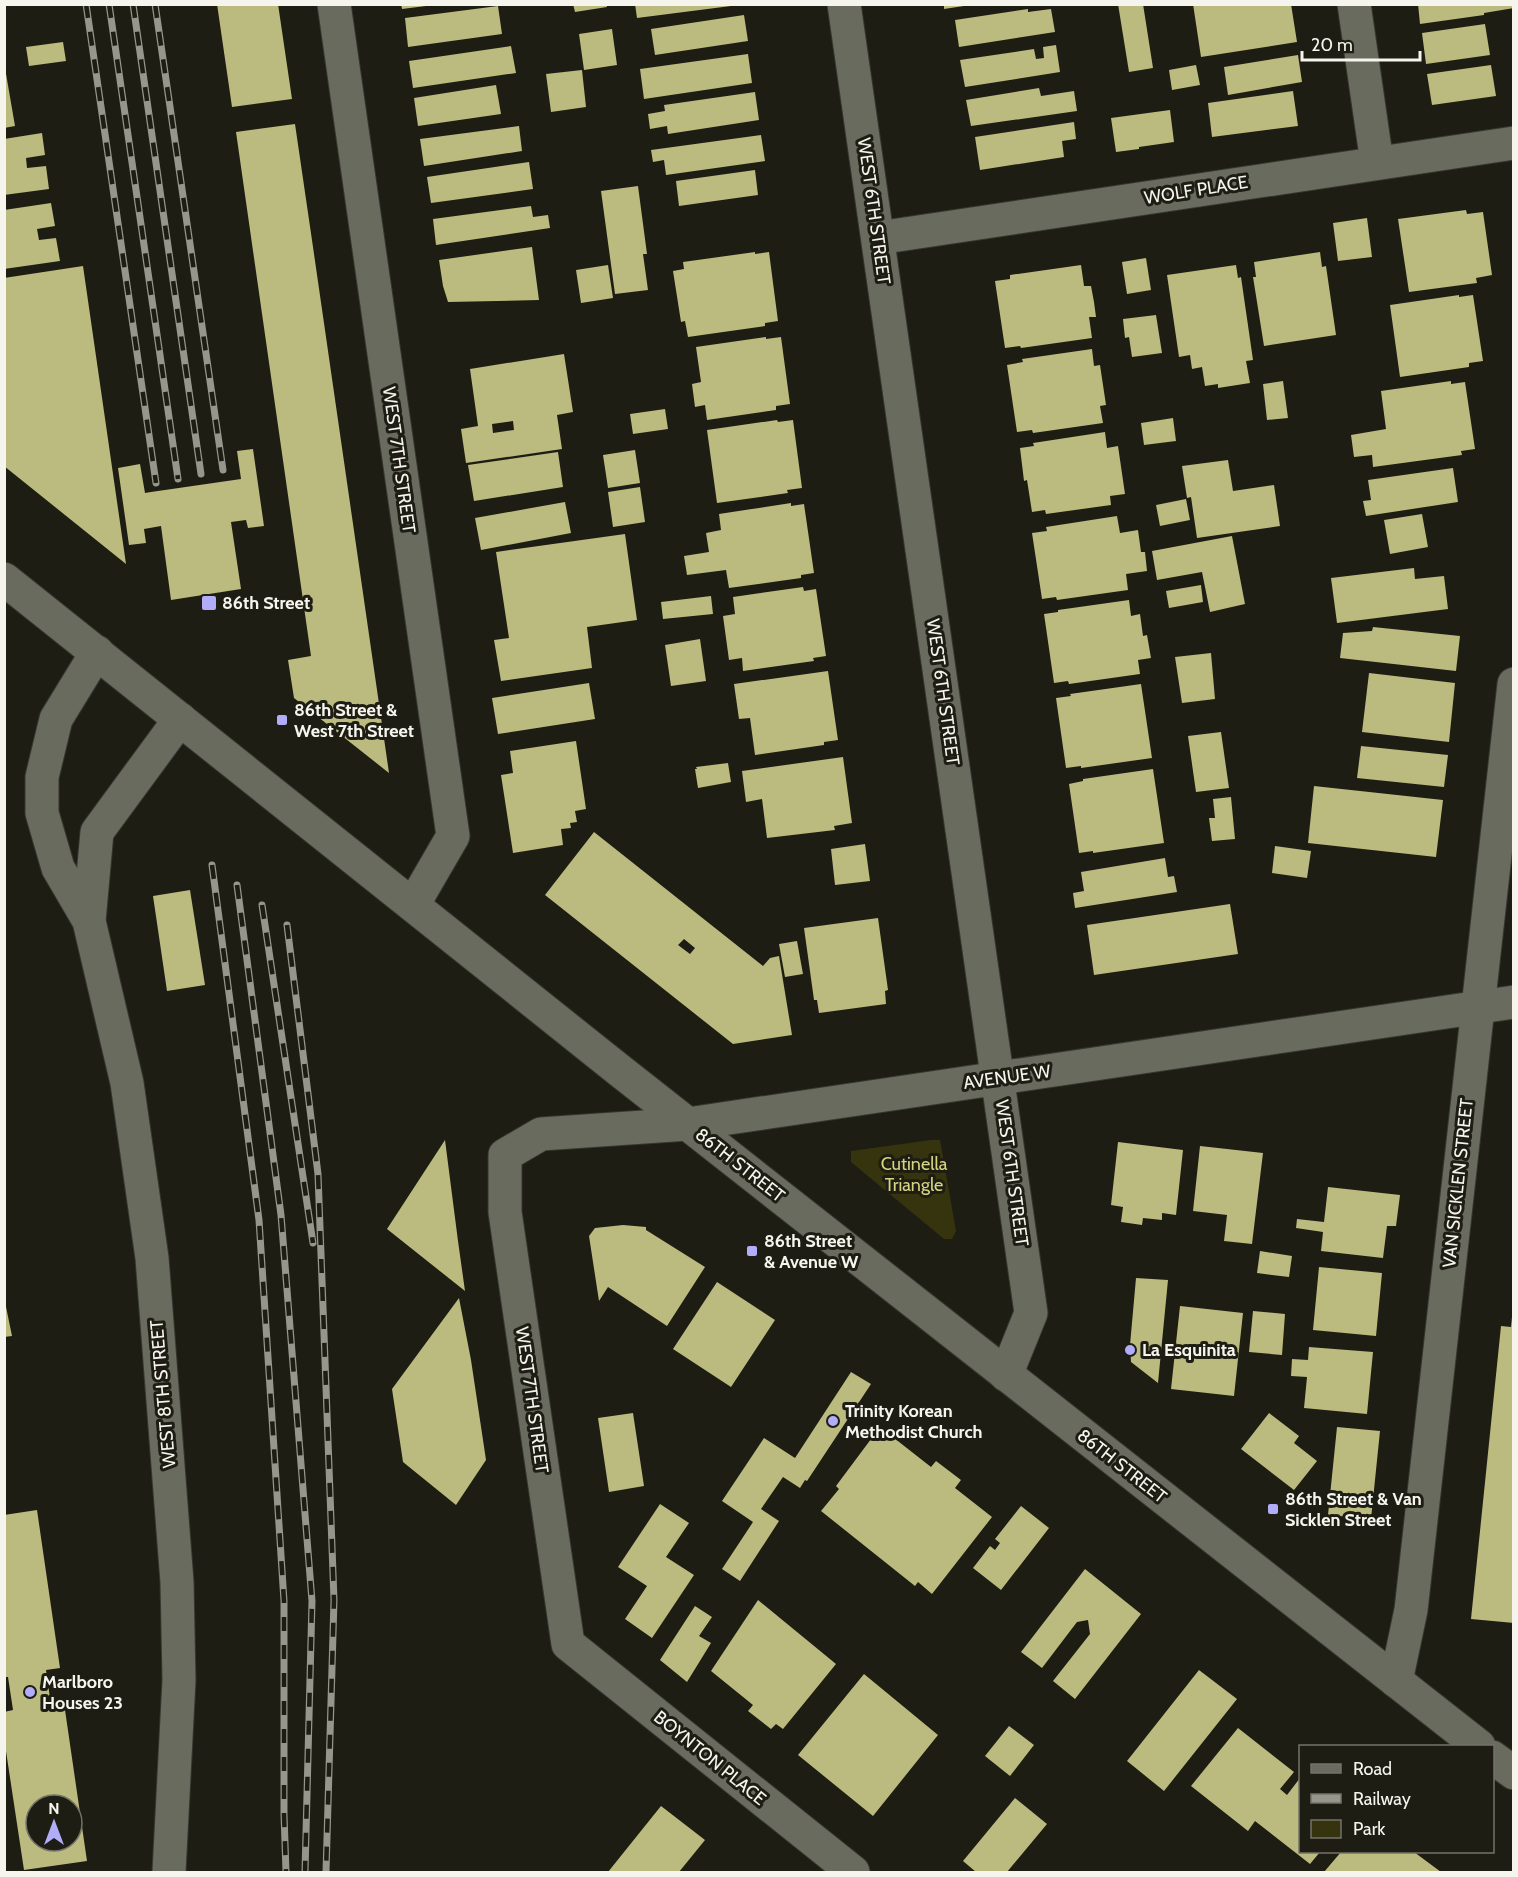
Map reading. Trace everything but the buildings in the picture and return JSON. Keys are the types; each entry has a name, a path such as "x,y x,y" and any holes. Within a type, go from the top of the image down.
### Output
{"street":[{"name":"WEST 7TH STREET","path":"334,4 453,836 413,904"},
{"name":"WEST 6TH STREET","path":"844,4 1031,1313 1006,1375"},
{"path":"1354,4 1377,163"},
{"name":"WOLF PLACE","path":"878,238 1514,142"},
{"name":"86TH STREET","path":"4,579 688,1124 1478,1745"},
{"name":"WEST 8TH STREET","path":"98,652 56,719 42,777 42,813 58,868 89,921 127,1083 153,1281 177,1593 179,1680 169,1872"},
{"name":"VAN SICKLEN STREET","path":"1396,1681 1411,1610 1514,684"},
{"name":"WEST 8TH STREET","path":"89,921 97,832 180,719"},
{"name":"AVENUE W","path":"505,1155 541,1134 688,1124 1514,1002"},
{"name":"WEST 7TH STREET","path":"505,1155 504,1212 568,1644"},
{"name":"BOYNTON PLACE","path":"568,1644 853,1872"},
{"path":"1494,1758 1514,1773"}],"green space":[{"name":"Cutinella Triangle","path":"940,1140 956,1231 952,1239 944,1239 851,1162 851,1151"}],"railway":[{"path":"86,4 156,483"},
{"path":"109,4 178,479"},
{"path":"133,4 201,474"},
{"path":"155,4 223,470"},
{"path":"212,865 259,1220 284,1601 286,1872"},
{"path":"237,885 281,1215 312,1601 305,1872"},
{"path":"262,905 313,1243"},
{"path":"287,925 318,1174 334,1600 326,1872"}],"place":[{"name":"86th Street","path":"209,603"},
{"name":"86th Street & West 7th Street","path":"282,720"},
{"name":"86th Street & Avenue W","path":"752,1251"},
{"name":"La Esquinita","path":"1130,1350"},
{"name":"Trinity Korean Methodist Church","path":"833,1421"},
{"name":"86th Street & Van Sicklen Street","path":"1273,1509"},
{"name":"Marlboro Houses 23","path":"30,1692"}]}
